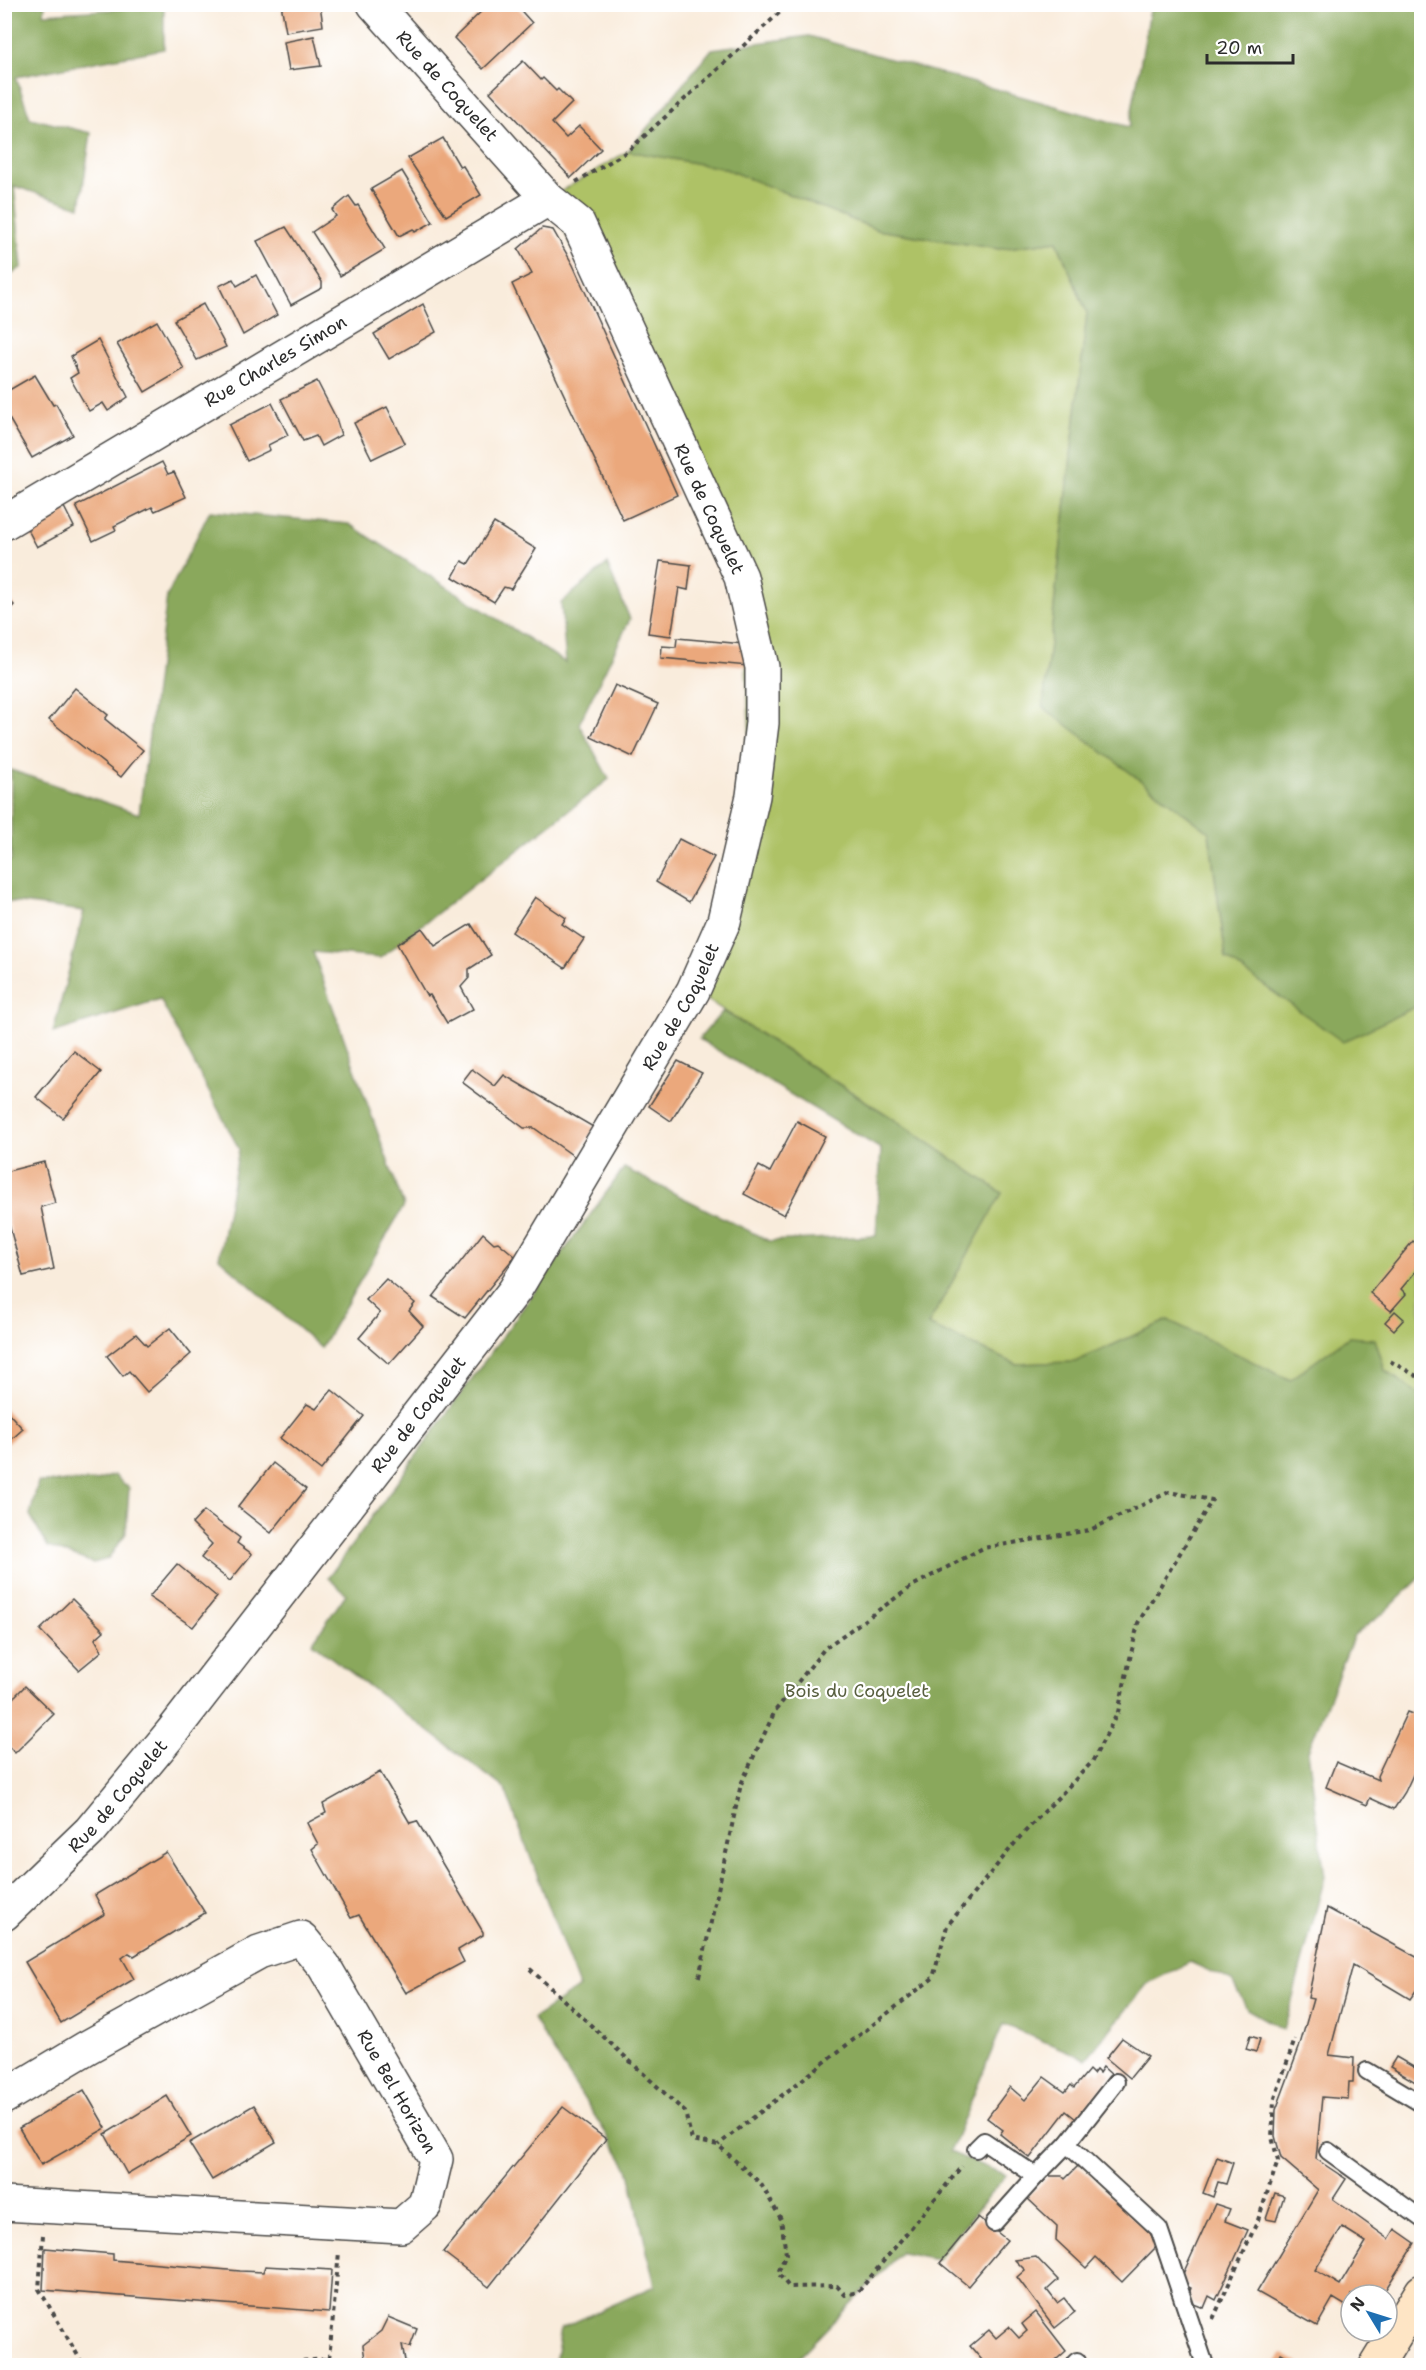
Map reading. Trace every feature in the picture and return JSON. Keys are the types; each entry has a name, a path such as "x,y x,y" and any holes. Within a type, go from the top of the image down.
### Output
{"street":[{"name":"Rue de Coquelet","path":"4,1914 90,1831 172,1732 516,1290 693,991 724,921 753,796 762,723 762,667 741,577 578,223 548,199 374,4"},
{"name":"Rue Charles Simon","path":"4,523 548,199"},
{"name":"Rue Bel Horizon","path":"4,2097 86,2048 259,1952 301,1938 324,1966 436,2159 425,2205 401,2226 4,2204"},
{"path":"1376,2366 1422,2290"}],"lane":[{"path":"1367,2071 1422,2103"},
{"path":"994,2223 1067,2144 1116,2082"},
{"path":"976,2149 984,2141 1036,2176"},
{"path":"1067,2144 1159,2229 1204,2362 1203,2366"},
{"path":"1328,2151 1422,2219"}],"path":[{"path":"548,199 628,151 789,4"},
{"path":"1390,1360 1422,1379"},
{"path":"699,1977 741,1784 775,1711 825,1648 914,1585 983,1548 1090,1530 1169,1492 1212,1500 1138,1623 1118,1712 1092,1762 1020,1837 947,1926 933,1978 718,2145"},
{"path":"530,1969 685,2112 692,2140 718,2145 761,2184 781,2219 786,2254 778,2274 789,2287 837,2286 845,2295 858,2292 976,2149"},
{"path":"1199,2347 1258,2220 1278,2161 1272,2137 1275,2101 1295,2039"},
{"path":"45,2205 39,2289 84,2366"},
{"path":"222,2366 329,2359 342,2223"}],"green space":[{"path":"5,4 45,5 44,14 164,6 164,49 16,77 30,118 91,133 80,207 14,186 22,267 5,279"},
{"path":"1341,4 1345,7 1422,5 1421,1004 1343,1042 1226,958 1209,832 1043,707 1087,313 1057,241 999,249 878,230 723,168 628,151 712,49 809,36 1129,127 1151,5"},
{"path":"628,151 723,168 878,230 999,249 1057,241 1087,313 1043,706 1209,832 1226,959 1421,1004 1421,1396 1385,1370 1349,1337 1290,1380 1168,1320 1075,1362 1016,1364 928,1325 1002,1193 889,1116 693,991 753,796 741,577 548,199"},
{"path":"210,511 349,524 566,663 561,603 607,564 630,619 579,724 609,779 380,958 313,952 404,1206 321,1348 219,1258 239,1149 160,999 53,1033 84,911 5,901 5,860 11,861 11,770 139,814 167,596"},
{"name":"Bois du Coquelet","path":"723,1011 889,1116 1002,1193 928,1325 1016,1364 1075,1362 1168,1320 1290,1380 1349,1337 1375,1339 1385,1370 1421,1396 1421,1577 1384,1613 1354,1635 1308,1751 1325,1877 1284,2030 1247,2009 1232,1981 1190,1962 1148,1983 1086,2059 1003,2024 950,2152 1006,2175 937,2259 901,2252 795,2361 762,2361 742,2366 555,2365 561,2328 655,2286 628,2168 533,2019 579,1987 505,1789 312,1643 346,1594 328,1578 624,1168 769,1241 876,1236 881,1149 699,1039"},
{"path":"114,1475 129,1488 126,1533 108,1559 93,1563 48,1547 30,1515 38,1482 96,1481"}],"building":[{"path":"281,4 320,4 323,26 286,32"},
{"path":"489,4 515,4 532,23 483,69 454,38"},
{"path":"314,36 321,66 289,70 284,42"},
{"path":"523,61 541,80 543,78 556,91 558,89 572,103 552,123 566,138 579,126 601,149 571,178 490,92"},
{"path":"443,138 460,167 463,166 481,195 446,216 408,158"},
{"path":"402,171 433,222 415,232 413,229 399,236 371,189"},
{"path":"349,196 356,206 358,205 385,249 340,276 312,232 336,216 332,210"},
{"path":"286,227 322,282 322,288 291,305 257,241"},
{"path":"542,228 553,230 573,265 677,495 623,520 512,284 532,274 518,249"},
{"path":"256,275 277,315 243,335 219,286 233,279 237,286"},
{"path":"203,304 226,347 197,360 174,320"},
{"path":"423,304 436,332 389,359 374,334"},
{"path":"157,321 184,369 145,392 117,344"},
{"path":"98,340 128,397 108,411 103,403 89,411 70,378 78,373 71,356"},
{"path":"35,375 53,405 56,404 73,435 32,458 4,410 4,393"},
{"path":"317,381 336,418 341,435 321,446 316,436 303,441 281,399"},
{"path":"272,403 288,435 268,445 270,450 247,461 229,425"},
{"path":"387,407 405,443 372,459 354,423"},
{"path":"162,462 168,474 174,472 186,497 155,511 152,507 114,526 116,530 93,541 76,506"},
{"path":"64,507 74,527 37,547 26,526"},
{"path":"494,523 536,549 511,589 504,587 494,602 453,577 462,561 468,564"},
{"path":"660,561 691,565 688,590 679,588 671,636 648,633"},
{"path":"4,595 14,605 4,616"},
{"path":"677,638 744,644 748,666 661,658 662,646 676,647"},
{"path":"615,685 658,704 633,757 591,737"},
{"path":"75,688 108,715 105,719 143,750 121,777 49,720"},
{"path":"679,839 714,857 689,902 656,882"},
{"path":"535,897 566,918 562,924 584,939 565,968 512,932"},
{"path":"471,924 491,955 469,969 469,978 461,987 473,1009 447,1023 430,995 427,996 397,944 422,928 435,946"},
{"path":"74,1051 101,1072 63,1118 36,1097"},
{"path":"678,1061 702,1073 671,1121 649,1106"},
{"path":"472,1069 495,1086 504,1075 595,1128 575,1157 534,1128 524,1128 462,1082"},
{"path":"797,1121 825,1136 784,1215 744,1194 759,1166 770,1172"},
{"path":"44,1162 55,1203 41,1207 54,1269 23,1276 4,1206 6,1186 4,1172"},
{"path":"483,1233 515,1256 465,1318 433,1297"},
{"path":"1413,1241 1422,1248 1422,1264 1401,1289 1406,1294 1391,1311 1370,1293"},
{"path":"386,1279 415,1303 409,1311 423,1326 389,1364 359,1338 380,1313 366,1300"},
{"path":"1395,1311 1404,1319 1394,1330 1385,1322"},
{"path":"170,1328 191,1354 147,1392 129,1371 123,1376 107,1356 136,1334 147,1346"},
{"path":"332,1390 364,1416 321,1470 280,1438 307,1404 316,1409"},
{"path":"4,1408 23,1429 4,1446"},
{"path":"273,1463 306,1489 271,1533 238,1507"},
{"path":"204,1511 240,1538 237,1543 252,1554 230,1581 201,1558 212,1544 192,1524"},
{"path":"177,1564 217,1597 193,1627 149,1597"},
{"path":"72,1599 104,1631 95,1639 102,1651 79,1670 40,1630"},
{"path":"25,1686 54,1714 15,1753 4,1742 4,1707"},
{"path":"1407,1712 1418,1716 1417,1719 1422,1721 1422,1755 1405,1792 1394,1809 1370,1798 1367,1805 1326,1787 1336,1762 1378,1780 1377,1776"},
{"path":"380,1772 410,1823 417,1821 483,1932 483,1935 458,1950 464,1962 406,1993 359,1915 351,1918 312,1849 318,1844 307,1823 326,1813 323,1804"},
{"path":"166,1852 205,1913 134,1956 129,1953 122,1958 134,1979 61,2023 25,1962 105,1914 95,1895"},
{"path":"1327,1908 1422,1960 1422,1982 1410,1999 1353,1965 1329,2055 1354,2058 1353,2082 1349,2082 1348,2099 1322,2097 1316,2159 1346,2179 1333,2199 1389,2239 1395,2229 1415,2243 1390,2283 1341,2283 1366,2242 1342,2227 1315,2270 1339,2284 1339,2302 1333,2298 1317,2326 1257,2292 1318,2190 1281,2158 1275,2136 1276,2110 1299,2048 1313,1999 1308,1998"},
{"path":"1250,2036 1260,2039 1256,2052 1246,2049"},
{"path":"1122,2038 1148,2056 1130,2078 1106,2058"},
{"path":"1396,2057 1422,2072 1422,2086 1390,2067"},
{"path":"1103,2067 1112,2075 1076,2119 1066,2111 1030,2158 1000,2134 1003,2130 987,2118 1010,2087 1025,2100 1044,2077 1065,2092 1071,2085 1074,2088 1089,2070 1093,2074 1096,2070 1099,2073"},
{"path":"84,2090 106,2128 41,2165 19,2128"},
{"path":"167,2096 191,2136 127,2174 105,2134"},
{"path":"254,2105 276,2142 212,2180 189,2143"},
{"path":"563,2107 606,2139 489,2287 443,2252"},
{"path":"1217,2157 1233,2163 1226,2184 1218,2182 1213,2197 1203,2193"},
{"path":"1078,2166 1150,2233 1157,2246 1122,2282 1096,2257 1086,2268 1056,2240 1057,2226 1027,2198 1049,2176 1062,2176 1065,2179"},
{"path":"1275,2193 1284,2196 1276,2221 1266,2219"},
{"path":"1215,2204 1230,2209 1225,2221 1248,2230 1216,2300 1209,2296 1204,2308 1191,2303 1188,2296 1191,2288 1185,2285 1182,2276"},
{"path":"978,2217 1007,2240 968,2286 940,2263"},
{"path":"45,2248 113,2254 113,2260 240,2271 263,2272 265,2266 332,2270 329,2312 43,2290"},
{"path":"1036,2257 1058,2280 1047,2290 1057,2303 1064,2298 1075,2312 1055,2328 1017,2277 1025,2270 1015,2260"},
{"path":"1036,2312 1066,2351 1049,2366 987,2366 970,2346 989,2330 996,2338 1009,2327 1019,2338 1027,2331 1022,2324"},
{"path":"388,2317 417,2329 410,2347 402,2345 405,2361 398,2366 366,2366 363,2345 381,2331"},
{"path":"1281,2353 1304,2366 1275,2366"}]}
